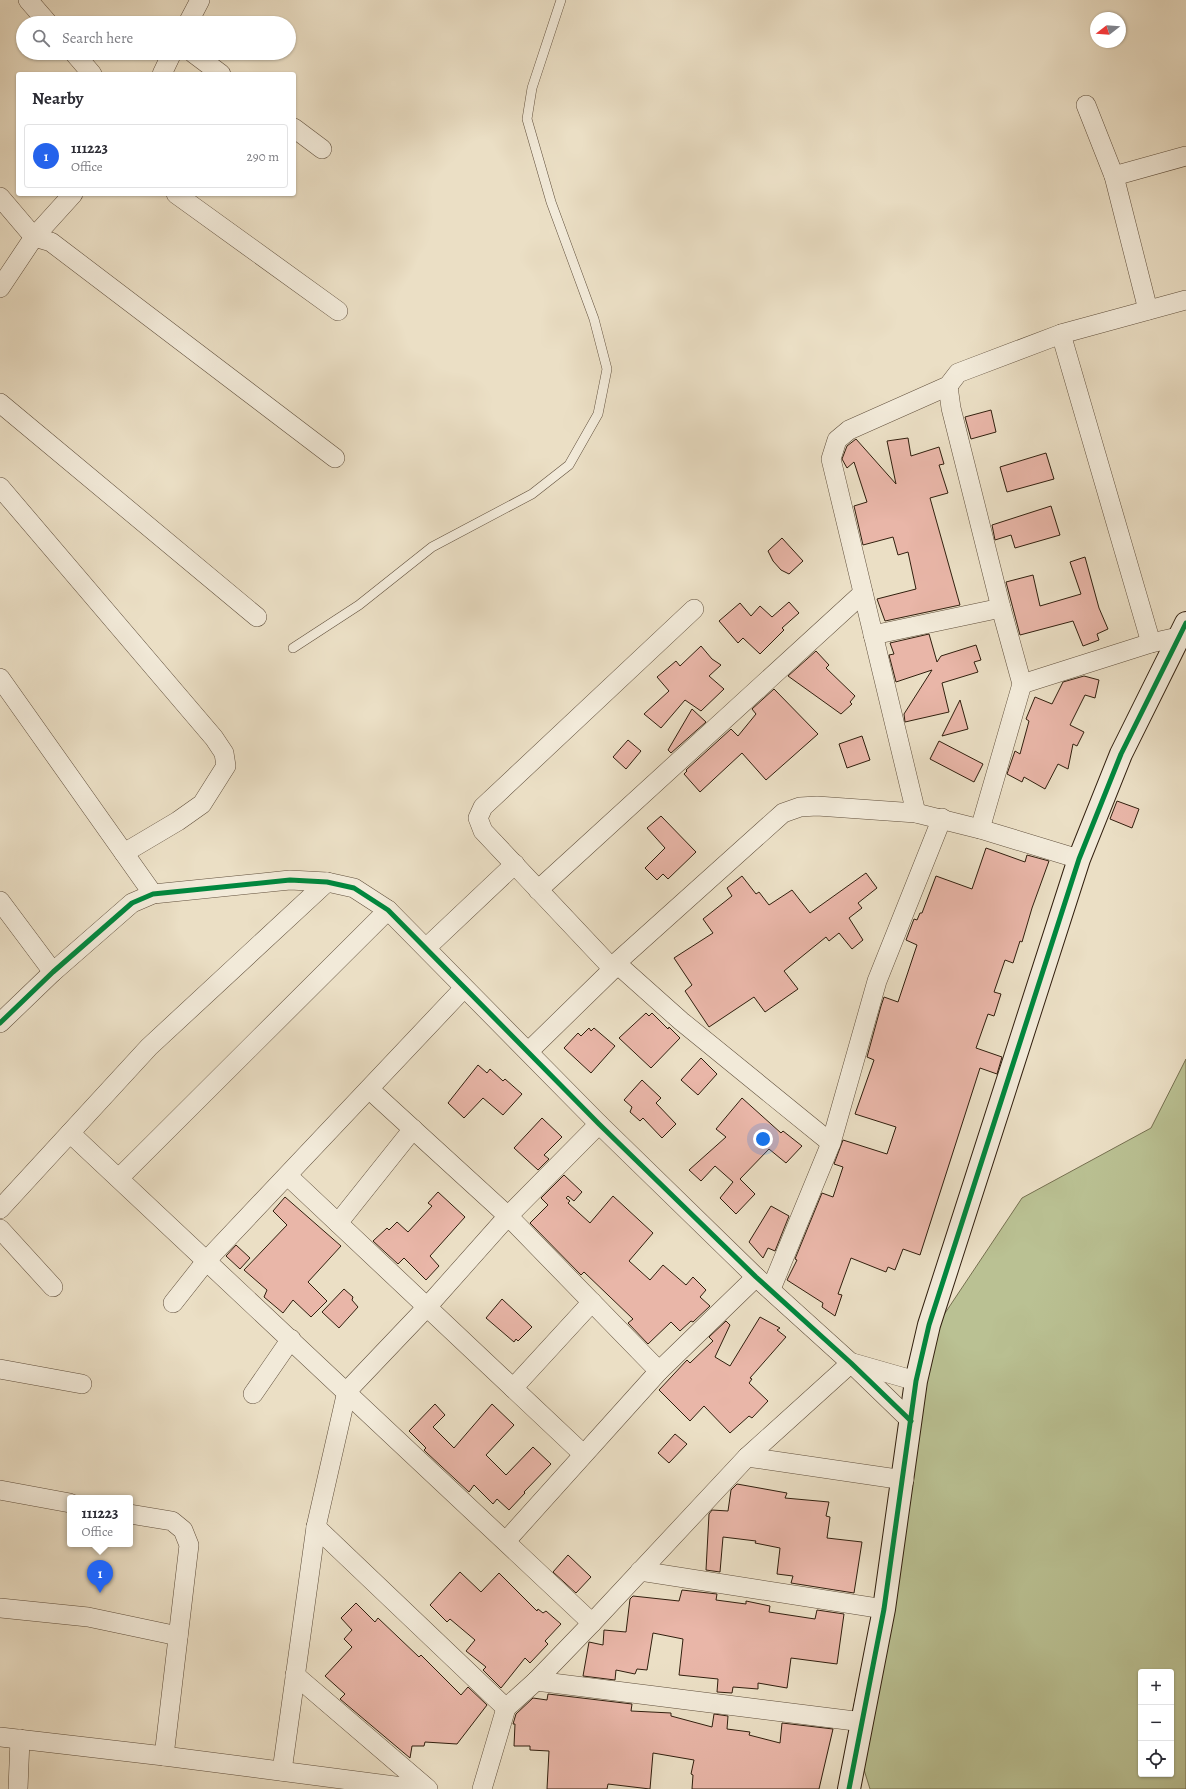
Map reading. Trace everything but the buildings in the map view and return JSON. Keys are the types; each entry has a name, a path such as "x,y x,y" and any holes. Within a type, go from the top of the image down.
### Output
{"street":[{"path":"28,0 42,16"},
{"path":"192,16 200,0"},
{"path":"80,60 90,72"},
{"path":"163,72 169,60"},
{"path":"202,60 218,72"},
{"path":"1086,105 1114,176 1148,310"},
{"path":"296,130 322,149"},
{"path":"1114,176 1186,156"},
{"path":"0,288 34,237 71,196"},
{"path":"179,196 338,311"},
{"path":"0,197 34,237 51,242 335,458"},
{"path":"916,813 832,459 837,440 849,430 948,386 958,373 1061,334 1186,300"},
{"path":"1061,334 1151,643"},
{"path":"948,386 951,408 1000,608 1022,684 980,829"},
{"path":"0,403 257,617"},
{"path":"0,487 214,738 226,758 226,766 202,804 178,821 124,853"},
{"path":"538,890 863,593"},
{"path":"873,636 1000,608"},
{"path":"694,609 483,807 478,818 483,831 538,890 614,966 831,1143"},
{"path":"1022,684 1151,643 1182,630"},
{"path":"849,1789 884,1610 904,1480 916,1381 929,1325 1079,859 1121,754 1182,630"},
{"path":"0,678 153,894"},
{"path":"529,1051 614,966 783,813 800,808 817,806 916,813 942,818 1079,859"},
{"path":"770,1289 831,1143 877,981 942,818"},
{"path":"426,948 515,864"},
{"path":"0,1023 53,972 132,903 153,894 290,880 327,882 354,888 388,910 464,988 529,1051 599,1124 756,1277 851,1363 911,1422"},
{"path":"0,1209 149,1047 327,882"},
{"path":"0,901 53,972"},
{"path":"120,1178 388,910"},
{"path":"173,1303 207,1260 464,988"},
{"path":"369,1089 508,1216 659,1371"},
{"path":"282,1771 316,1527 347,1391 427,1307 508,1216 599,1124"},
{"path":"338,1223 413,1129"},
{"path":"70,1133 347,1391 592,1623"},
{"path":"288,1176 584,1454"},
{"path":"0,1229 53,1287"},
{"path":"506,1541 659,1371 756,1277"},
{"path":"513,1388 592,1302"},
{"path":"253,1394 291,1339"},
{"path":"851,1363 916,1381"},
{"path":"482,1789 506,1708 536,1681 592,1623 747,1457 851,1363"},
{"path":"0,1369 82,1384"},
{"path":"747,1457 904,1480"},
{"path":"0,1490 67,1502"},
{"path":"133,1514 172,1521 183,1530 189,1545 164,1756"},
{"path":"316,1527 506,1708"},
{"path":"640,1571 884,1610"},
{"path":"0,1608 88,1617 178,1636"},
{"path":"295,1675 428,1789"},
{"path":"536,1681 863,1722"},
{"path":"0,1737 282,1771 346,1784 418,1789"},
{"path":"18,1789 20,1739"}],"lane":[{"path":"293,648 359,605 432,547 532,494 569,465 598,414 607,369 594,319 551,202 527,119 532,88 561,0"}],"green space":[{"path":"1186,1059 1186,1789 870,1789 850,1725 887,1541 919,1352 1022,1198 1151,1128"}],"cycle path":[{"path":"849,1789 884,1609 916,1381 929,1325 1079,859 1121,754 1186,623"},
{"path":"0,1023 53,972 132,903 153,894 290,880 327,882 354,888 388,910 599,1124 756,1277 851,1363 911,1421"}],"place":[{"name":"111223","path":"100,1593"}]}
